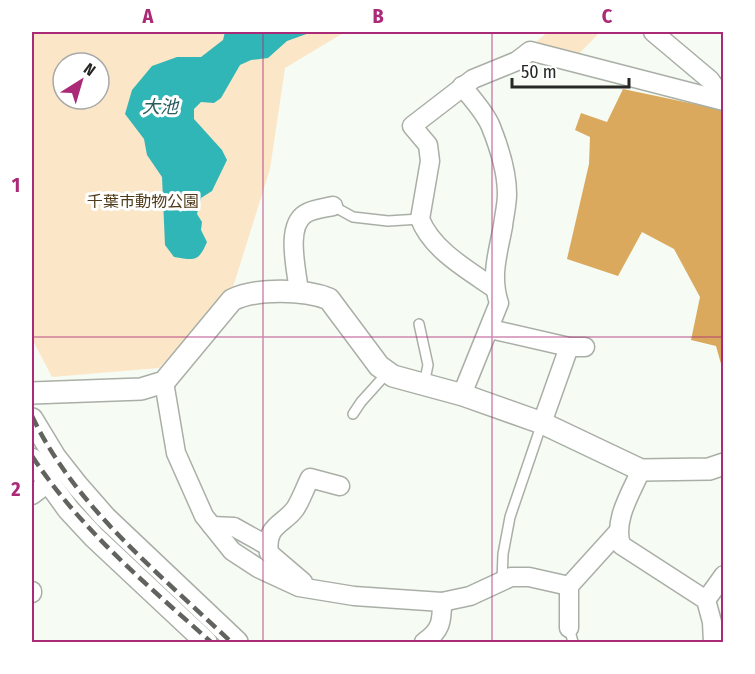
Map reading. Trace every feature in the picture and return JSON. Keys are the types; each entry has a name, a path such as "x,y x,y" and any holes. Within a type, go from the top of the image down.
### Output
{"street":[{"path":"653,32 710,80 723,100"},
{"path":"494,288 447,254 423,227 420,219 430,161 428,145 412,126 473,79 517,61 530,51 723,100"},
{"path":"462,86 480,108 491,127 503,169 507,195 495,260 494,288 499,303 463,395"},
{"path":"300,292 293,235 295,225 306,213 333,206"},
{"path":"32,393 141,389 164,382 232,300 242,295 300,292 317,294 329,299 380,366 393,376 463,395 542,423 641,470 709,469 723,464"},
{"path":"490,329 577,347 542,423"},
{"path":"164,382 176,453 204,516 232,551 258,568 299,587 354,596 442,602 470,596 511,577 529,577 569,586"},
{"path":"32,419 55,457 105,517 237,642"},
{"path":"32,459 40,489 68,509 94,537 206,642"},
{"path":"571,635 569,586 617,533 622,514 641,470"},
{"path":"311,589 269,553 268,546 274,526 294,510 310,478 340,486"},
{"path":"212,526 234,527 268,546"},
{"path":"617,533 621,544 630,551 706,600 712,622 713,642"},
{"path":"706,600 723,575"},
{"path":"424,642 431,638 441,623 442,602"}],"lane":[{"path":"333,206 353,217 388,221 420,219"},
{"path":"418,324 428,365 424,384"},
{"path":"352,414 388,372"},
{"path":"502,581 503,554 510,517 542,423"}],"green space":[{"name":"千葉市動物公園","path":"32,32 345,32 285,68 270,169 233,287 159,368 52,377 32,339"},
{"path":"548,32 600,32 575,58 531,46"}],"shaded area":[{"path":"623,89 723,110 723,371 716,346 691,340 700,297 674,249 642,232 618,276 567,259 589,164 590,137 575,130 581,113 607,122"}],"water":[{"name":"大池","path":"225,32 312,32 287,41 268,58 251,60 240,65 221,98 214,103 201,102 194,109 194,119 222,150 227,160 212,191 201,198 197,214 202,222 201,230 207,242 204,249 195,258 174,257 165,245 162,177 147,155 144,139 125,114 132,90 152,66 177,57 201,57 223,40"}],"railway":[{"path":"32,416 50,449 95,510 148,565 231,642"},
{"path":"32,456 51,483 93,532 211,642"}]}
